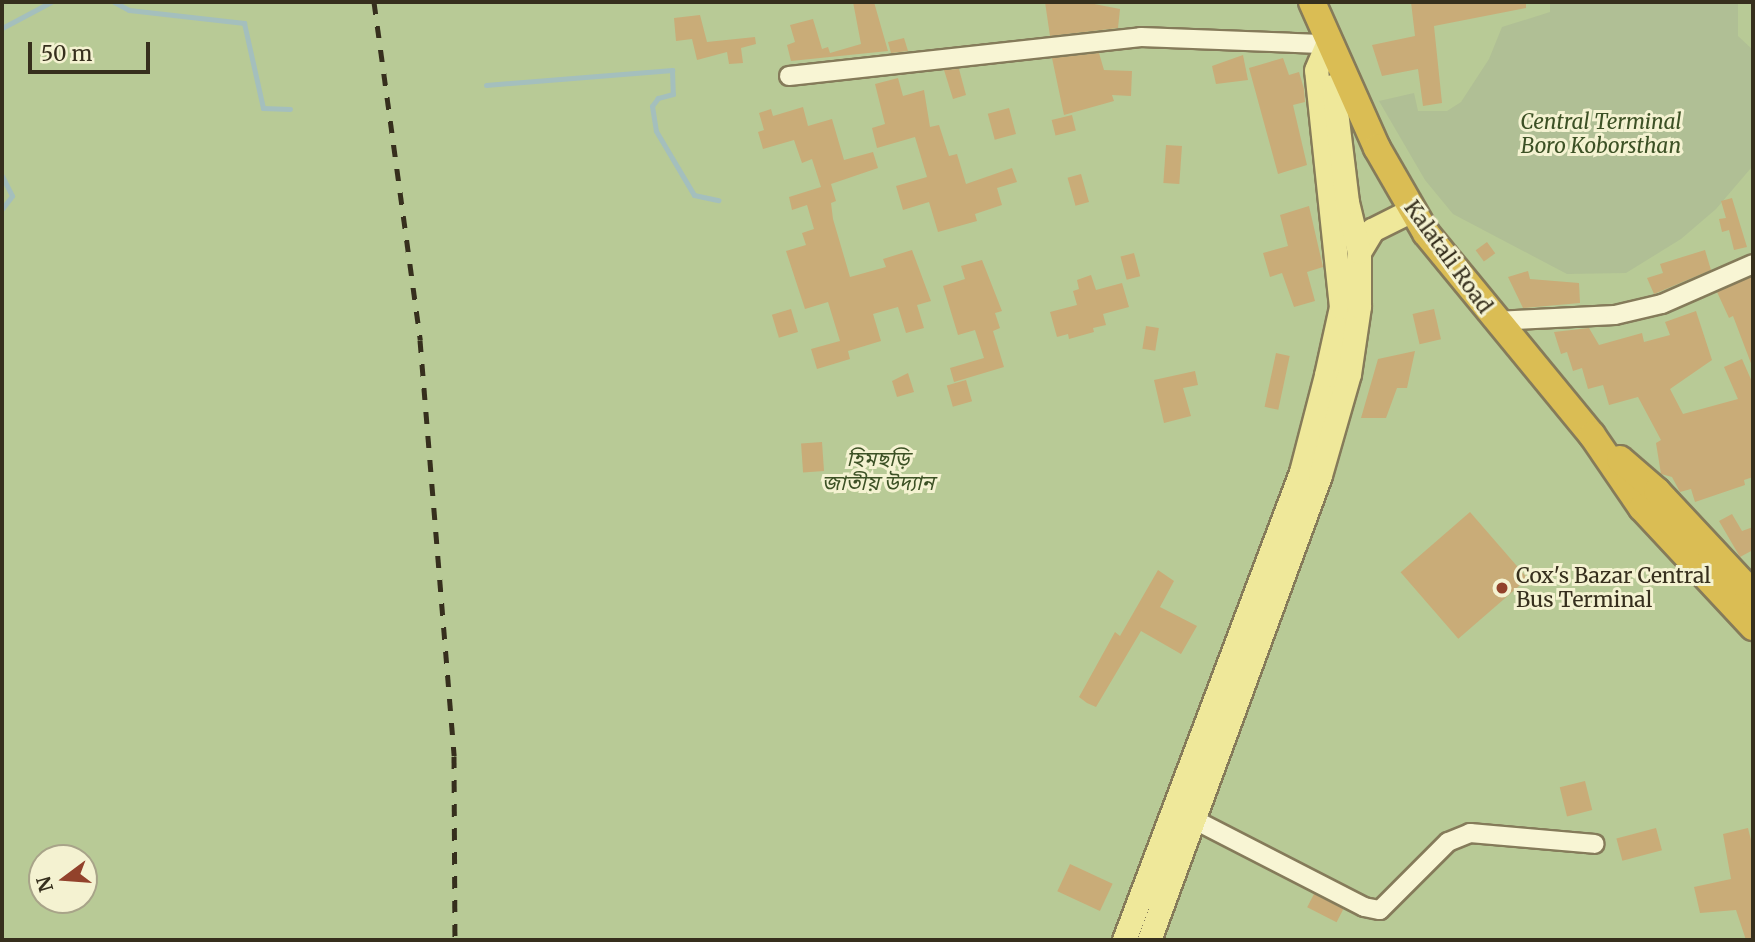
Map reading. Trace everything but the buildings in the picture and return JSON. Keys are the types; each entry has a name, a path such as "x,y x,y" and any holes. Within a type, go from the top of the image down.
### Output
{"highway":[{"name":"Kalatali Road","path":"1318,8 1328,44 1412,210 1495,321 1592,435 1642,508 1753,627"},
{"name":"Kalatali Road","path":"1592,435 1657,491 1753,594"}],"main road":[{"path":"1149,940 1320,475 1349,374 1359,306 1359,252 1347,202 1328,44"},
{"path":"1124,940 1301,472 1326,375 1341,307 1317,70 1328,44"},
{"path":"1359,252 1372,230 1412,210"}],"street":[{"path":"789,76 1141,37 1328,44"},
{"path":"1495,321 1615,315 1662,304 1753,264"},
{"path":"1192,819 1364,907 1380,910 1448,842 1470,833 1595,844"}],"green space":[{"name":"হিমছড়ি জাতীয় উদ্যান","path":"2,2 1753,2 1753,940 2,940"},
{"name":"Central Terminal Boro Koborsthan","path":"1550,2 1738,2 1738,36 1753,50 1751,168 1716,209 1681,239 1626,273 1567,274 1453,214 1425,180 1379,101 1414,93 1418,111 1447,111 1461,102 1489,59 1502,27 1550,12"}],"waterway":[{"path":"2,28 51,2"},
{"path":"114,2 129,10 244,23 263,108 290,109"},
{"path":"486,85 672,70 673,94 658,98 652,106 656,131 694,195 718,200"},
{"path":"2,176 12,196 2,209"}],"railway":[{"path":"374,2 420,340 454,756 455,940"}],"place":[{"name":"Cox's Bazar Central Bus Terminal","path":"1502,588"}]}
